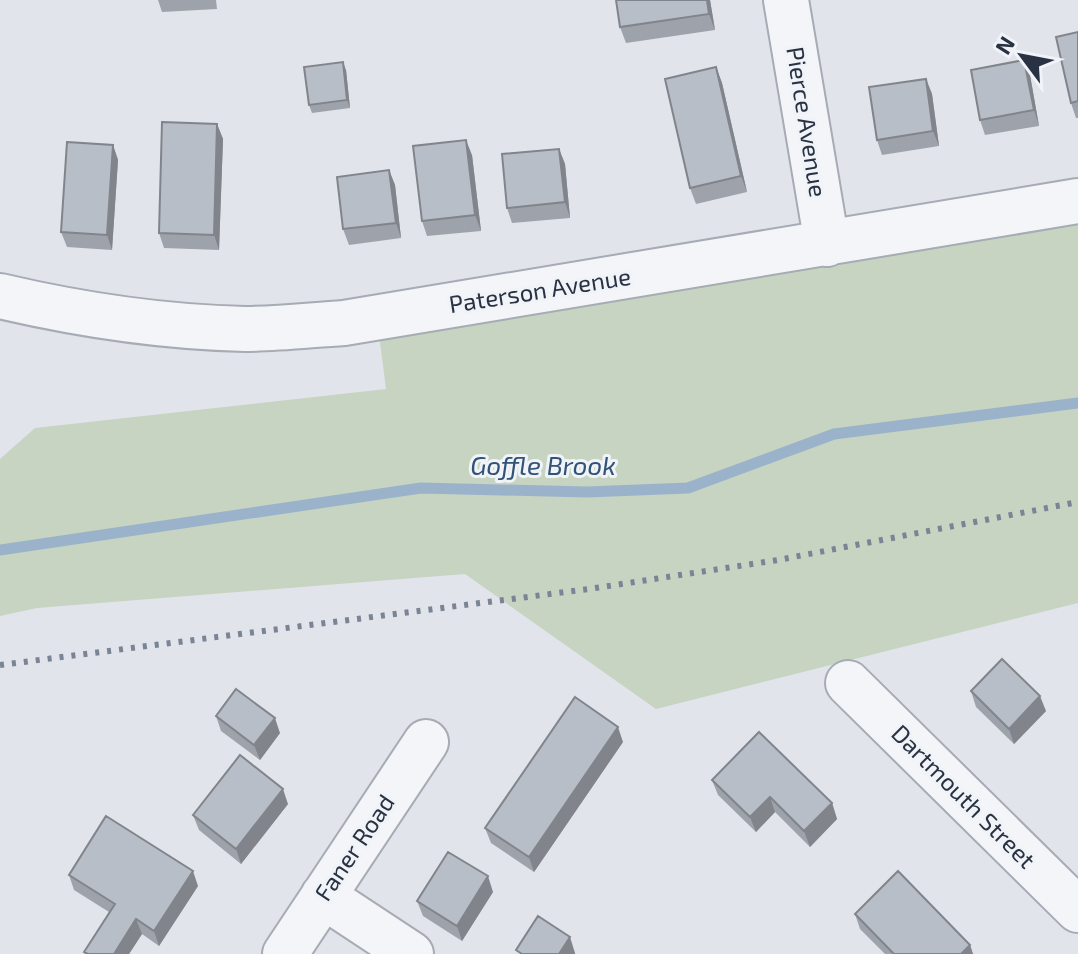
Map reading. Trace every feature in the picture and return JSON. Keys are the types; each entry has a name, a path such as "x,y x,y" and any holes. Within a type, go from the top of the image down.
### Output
{"street":[{"name":"Pierce Avenue","path":"786,0 827,244"},
{"name":"Paterson Avenue","path":"0,296 73,313 152,324 248,329 344,323 1078,201"},
{"name":"Dartmouth Street","path":"848,683 1078,910"},
{"name":"Faner Road","path":"285,954 426,742"},
{"path":"323,896 411,954"}],"green space":[{"path":"1078,213 1078,603 656,709 465,574 37,608 0,616 0,459 35,428 386,389 376,311"}],"building":[{"path":"616,0 707,0 709,14 620,27"},
{"path":"1078,32 1078,101 1071,103 1056,37"},
{"path":"1024,60 1034,110 980,120 971,70"},
{"path":"343,62 347,100 309,105 304,67"},
{"path":"716,67 741,176 690,188 665,79"},
{"path":"926,79 933,131 877,140 869,87"},
{"path":"162,122 217,124 214,235 159,233"},
{"path":"466,140 475,215 422,221 413,146"},
{"path":"67,142 113,145 107,235 61,232"},
{"path":"559,149 565,202 507,208 502,154"},
{"path":"389,170 396,223 343,229 337,177"},
{"path":"1002,659 1040,696 1009,729 971,691"},
{"path":"236,689 275,718 254,745 216,716"},
{"path":"575,697 618,727 529,857 485,828"},
{"path":"759,732 832,803 804,831 770,797 750,817 712,780"},
{"path":"240,755 283,789 236,849 193,815"},
{"path":"106,816 193,871 154,931 136,919 114,954 88,954 84,952 115,904 69,875"},
{"path":"448,852 488,876 457,926 417,901"},
{"path":"898,871 970,945 961,954 894,954 855,914"},
{"path":"538,916 570,937 559,954 522,954 516,950"}],"waterway":[{"name":"Goffle Brook","path":"0,550 421,488 587,492 688,488 834,434 1078,403"}],"railway":[{"path":"0,665 589,589 778,560 1078,502"}]}
